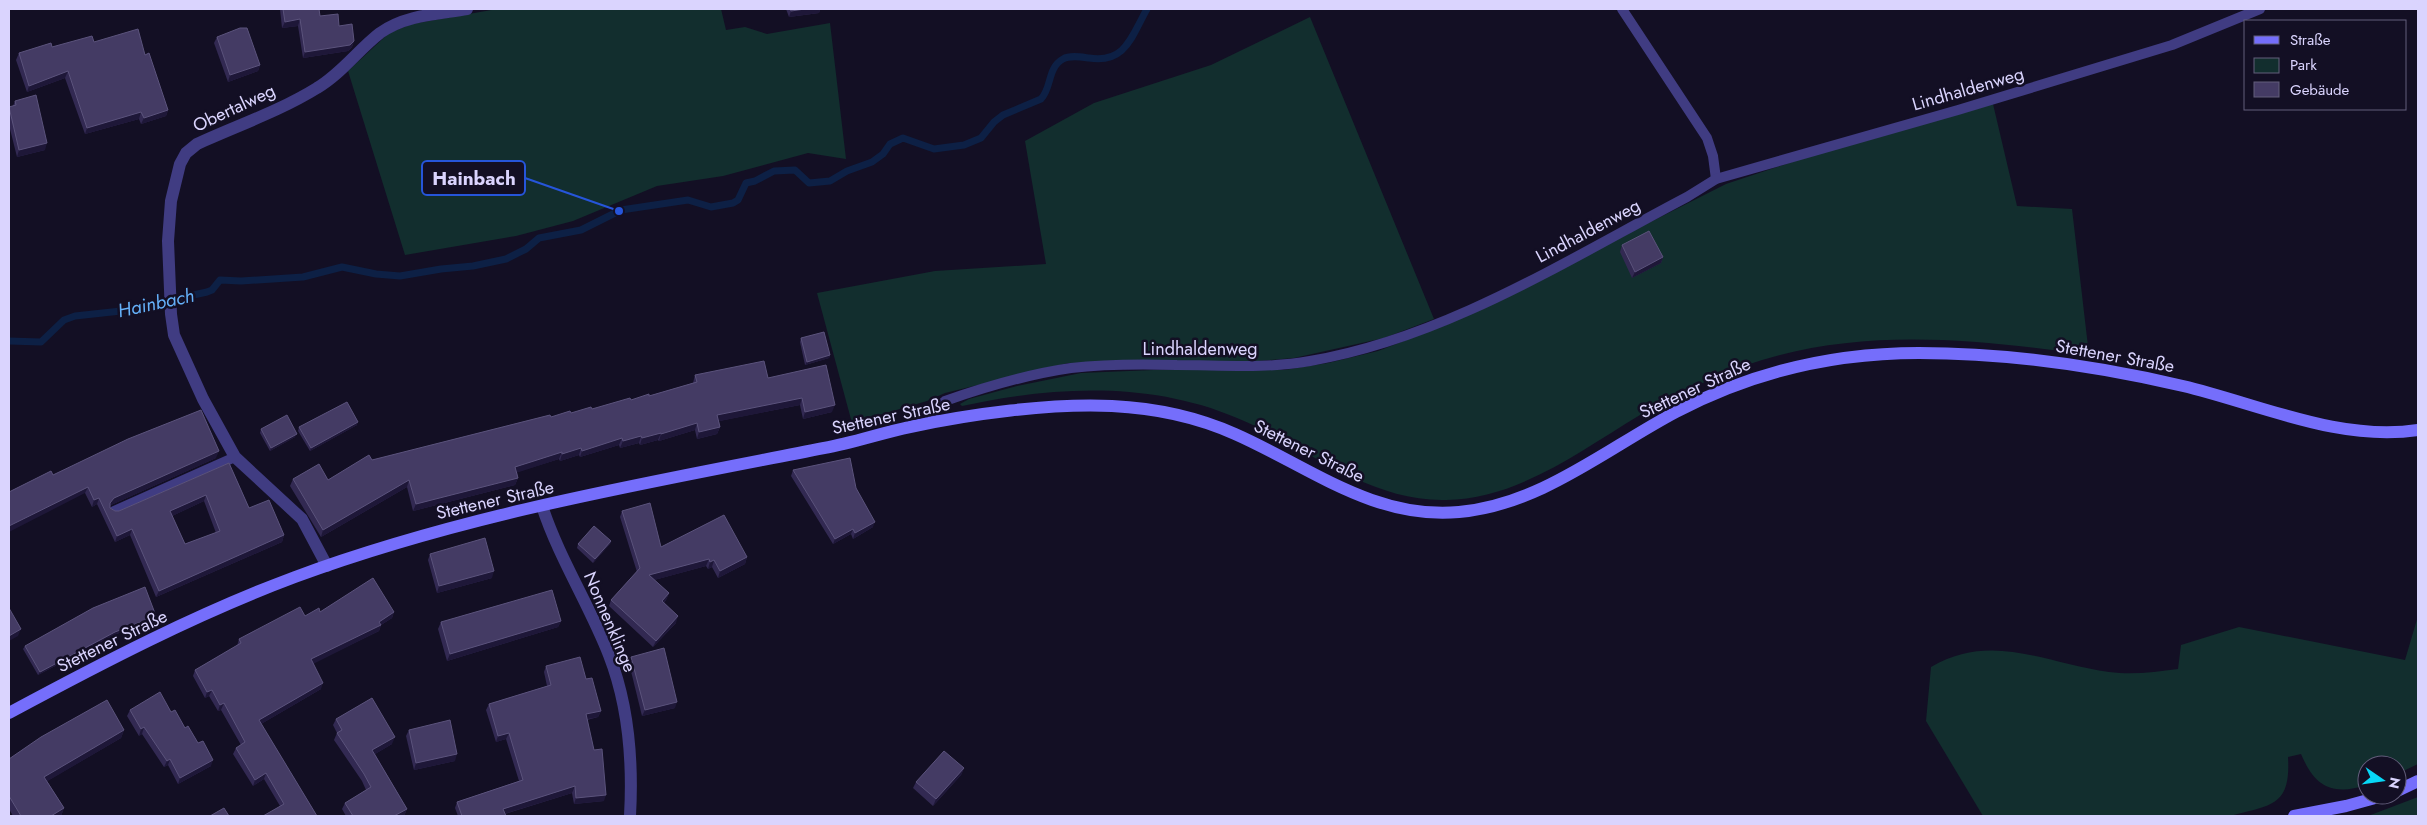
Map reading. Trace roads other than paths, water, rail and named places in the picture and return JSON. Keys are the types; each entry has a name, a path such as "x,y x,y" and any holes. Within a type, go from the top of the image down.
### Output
{"main road":[{"name":"Stettener Straße","path":"9,713 159,636 270,587 327,566 450,528 542,506 836,446 927,424 1018,411 1099,405 1124,406 1157,411 1202,422 1240,436 1339,487 1372,501 1410,511 1446,513 1490,508 1533,493 1676,412 1753,379 1806,364 1873,355 1954,354 2063,364 2178,385 2354,430 2392,433 2418,430"},
{"path":"2294,816 2357,803"}],"street":[{"name":"Obertalweg","path":"327,566 302,519 234,456 203,399 177,344 171,314 168,241 171,201 180,164 190,148 317,88 342,69 379,34 397,23 467,9"},
{"name":"Nonnenklinge","path":"542,506 553,538 605,645 618,682 631,758 630,816"}],"lane":[{"path":"1622,9 1707,138 1713,156 1716,179"},
{"name":"Lindhaldenweg","path":"927,424 939,406 945,401 1003,383 1068,369 1139,365 1279,366 1325,359 1394,341 1434,326 1491,299 1687,197 1716,179 1743,173 1958,110 2172,45 2260,9"},
{"path":"114,511 234,456"}],"waterway":[{"name":"Hainbach","path":"9,341 41,342 64,320 75,316 121,311 207,292 212,290 220,280 241,281 303,277 342,267 376,274 400,276 473,266 506,259 526,249 539,238 581,230 621,210 688,200 711,207 733,203 738,200 746,183 755,181 774,171 795,170 809,183 830,181 847,171 872,162 883,154 890,144 903,138 934,149 964,145 981,138 994,122 1003,115 1041,99 1047,89 1054,68 1063,59 1069,57 1102,59 1112,57 1120,52 1132,38 1147,9"}],"place":[{"name":"Hainbach","path":"619,211"}]}
